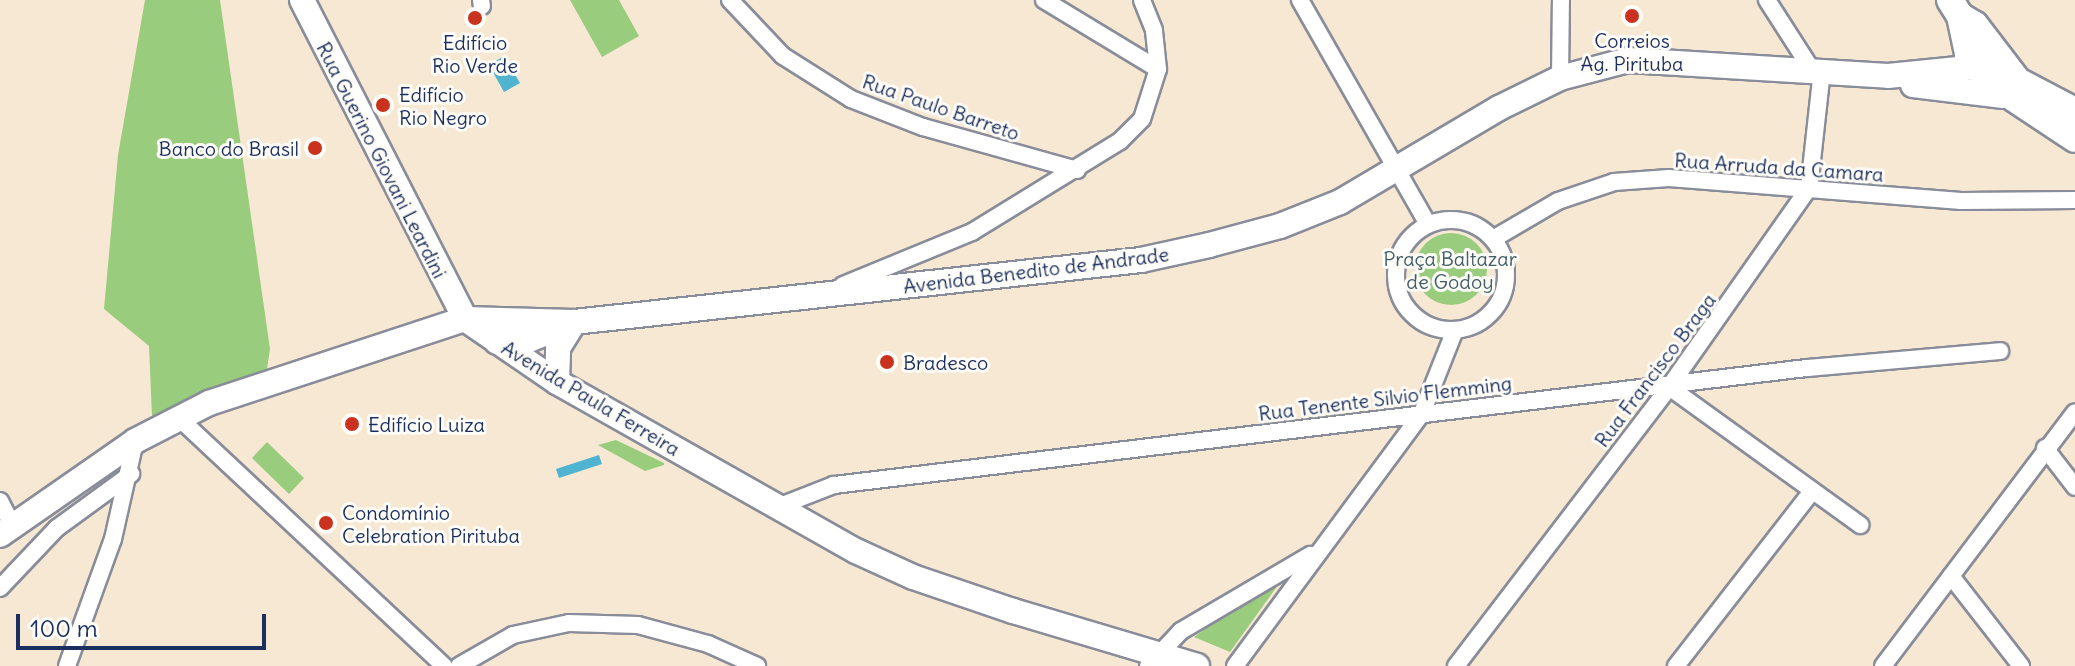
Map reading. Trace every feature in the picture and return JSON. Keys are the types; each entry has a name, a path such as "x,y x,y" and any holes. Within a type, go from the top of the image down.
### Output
{"main road":[{"name":"Rua Guerino Giovani Leardini","path":"302,0 465,319"},
{"path":"1955,8 1962,41 1976,67 2005,83 2075,111"},
{"path":"1955,8 1975,25 2005,83 2075,139"},
{"name":"Avenida Benedito de Andrade","path":"465,319 574,322 1141,260 1209,245 1280,226 1340,202 1499,108 1560,78 1628,60 1888,76 1976,67"},
{"name":"Avenida Benedito de Andrade","path":"1888,76 1916,86 2005,83"},
{"name":"Avenida Paula Ferreira","path":"465,319 557,382 780,506 819,531 913,577 1154,659 1197,666"},
{"path":"6,530 135,441 209,403 465,319"},
{"name":"Avenida Benedito de Andrade","path":"497,342 531,339 574,322"},
{"path":"557,382 558,348 574,322"}],"street":[{"name":"Rua Paulo Barreto","path":"730,0 783,56 851,99 923,127 1077,170"},
{"path":"1044,0 1158,69"},
{"path":"804,298 972,232 1120,141 1142,119 1158,69 1154,30 1142,0"},
{"path":"1300,0 1428,224"},
{"path":"1560,78 1561,0"},
{"path":"1767,0 1817,70"},
{"name":"Rua Francisco Braga","path":"1456,666 1669,387 1809,188 1817,70"},
{"name":"Rua Arruda da Camara","path":"1493,239 1558,201 1614,182 1669,178 1961,201 2075,200"},
{"path":"1463,221 1493,239 1506,268 1502,297 1483,320 1455,330 1418,320 1396,288 1401,250 1428,224 1463,221"},
{"path":"1235,666 1315,552 1422,413 1455,330"},
{"name":"Rua Tenente Silvio Flemming","path":"780,506 834,485 1422,413 2000,351"},
{"path":"1669,387 1860,525"},
{"path":"1883,666 2075,412"},
{"path":"179,418 444,666"},
{"path":"67,666 131,474 135,441"},
{"path":"2045,448 2075,487"},
{"path":"0,588 57,528 131,474"},
{"path":"1676,666 1812,491"},
{"path":"0,501 6,530"},
{"path":"1154,659 1181,631 1315,552"},
{"path":"1951,576 2021,666"},
{"path":"459,666 513,635 569,623 638,625 708,644 757,666"}],"green space":[{"path":"145,0 220,0 270,349 267,369 152,416 149,346 104,309 118,155"},
{"path":"570,0 619,0 639,36 602,57"},
{"name":"Praça Baltazar de Godoy","path":"1458,233 1477,243 1485,255 1485,283 1477,295 1465,303 1444,305 1425,295 1417,283 1415,262 1425,243 1437,235"},
{"path":"616,440 664,465 645,471 598,445"},
{"path":"267,442 304,478 289,494 252,458"},
{"path":"1291,567 1230,652 1194,637"}],"water":[{"path":"504,56 520,83 504,92 489,65"},
{"path":"599,455 602,464 559,478 556,469"}],"place":[{"name":"Correios Ag. Pirituba","path":"1632,16"},
{"name":"Edifício Rio Verde","path":"475,18"},
{"name":"Edifício Rio Negro","path":"383,105"},
{"name":"Banco do Brasil","path":"315,148"},
{"name":"Bradesco","path":"887,362"},
{"name":"Edifício Luiza","path":"352,424"},
{"name":"Condomínio Celebration Pirituba","path":"326,523"}]}
